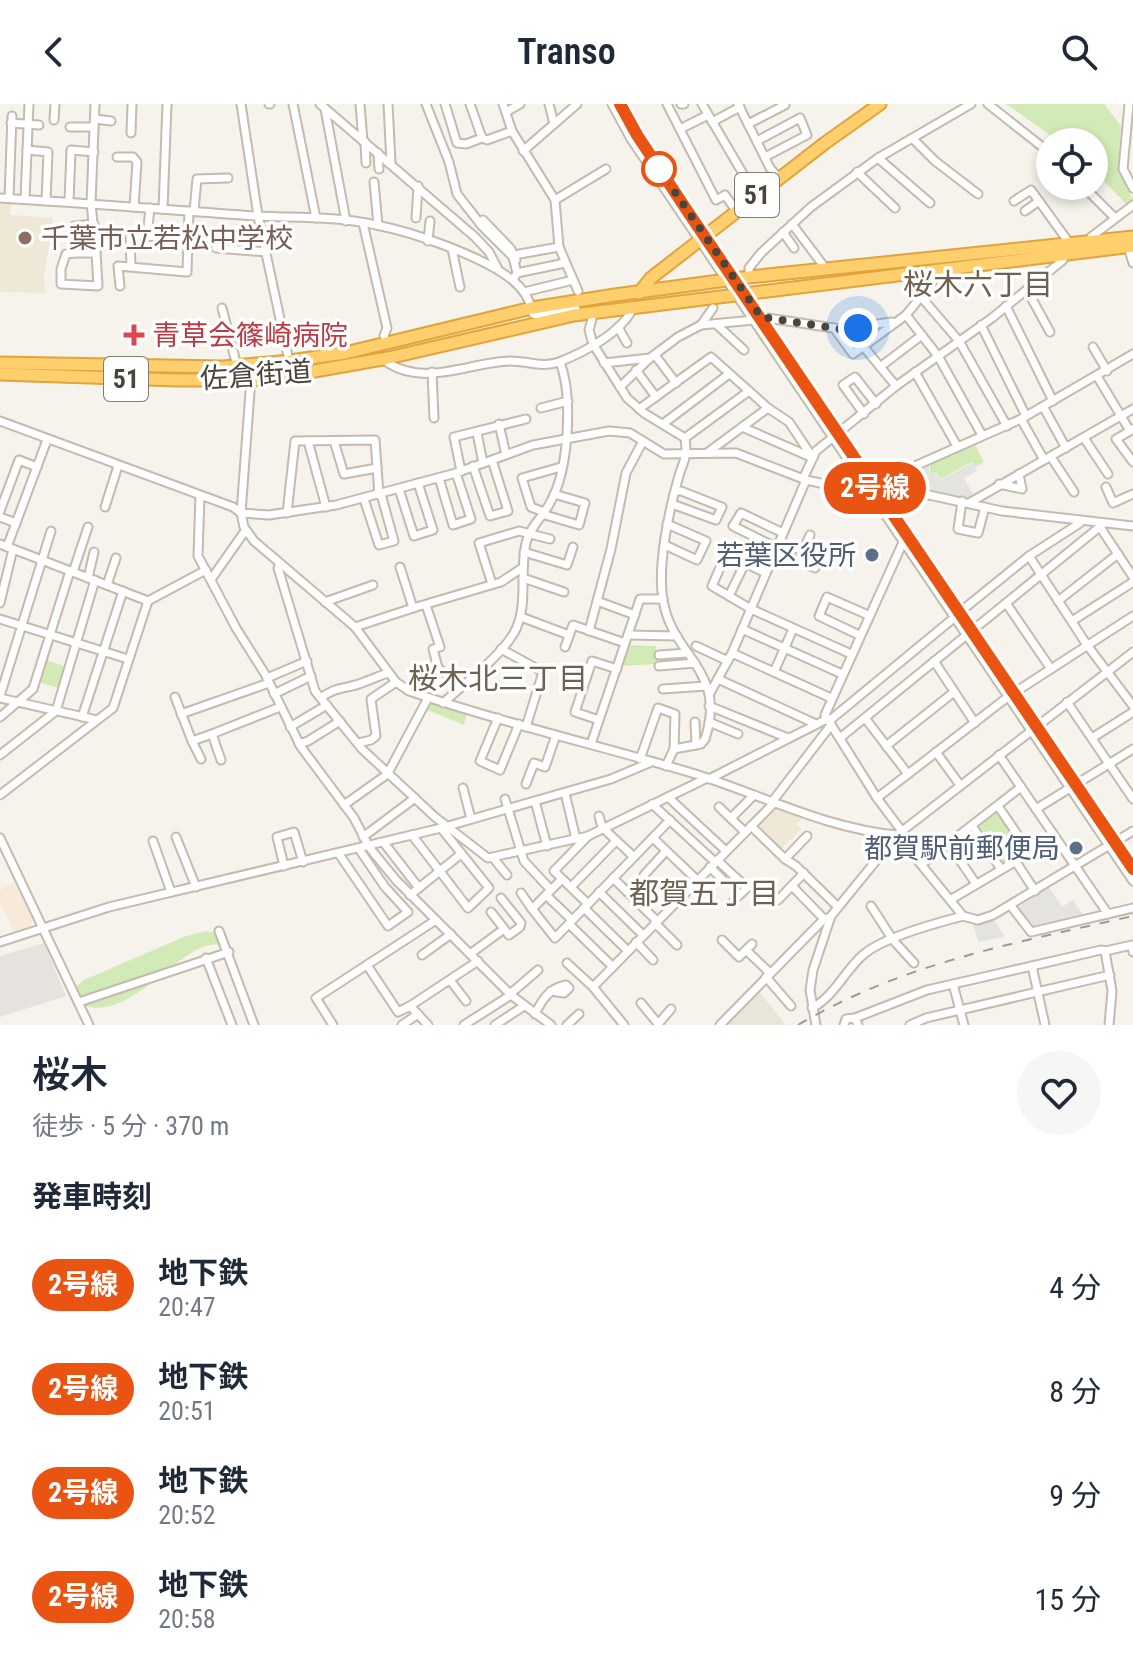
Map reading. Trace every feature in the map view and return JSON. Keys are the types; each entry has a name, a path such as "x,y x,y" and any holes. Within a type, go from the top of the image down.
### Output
{"highway":[{"name":"51","path":"880,104 651,278 639,292 634,306 933,270 1067,249 1090,242 1131,243"},
{"name":"51","path":"639,292 826,269 1131,243"},
{"name":"佐倉街道","path":"0,363 237,366 290,361 387,344 532,308 639,292"},
{"name":"佐倉街道","path":"0,374 253,380 388,358 545,320 595,315 634,306"}],"street":[{"path":"25,199 29,104"},
{"path":"54,120 55,104"},
{"path":"95,104 91,203 94,224 96,253 98,286 61,284 61,269 66,254 96,253"},
{"path":"131,133 132,104"},
{"path":"163,209 167,104"},
{"path":"241,104 258,216 292,375"},
{"path":"293,104 316,218"},
{"path":"333,116 334,104"},
{"path":"360,104 366,163"},
{"path":"388,104 391,163"},
{"path":"426,104 449,162 457,194 482,226 515,258"},
{"path":"445,104 457,143 466,144 482,138 487,140 512,131"},
{"path":"470,104 482,138"},
{"path":"520,104 504,108 523,151 555,200 559,247 578,291"},
{"path":"549,104 554,124"},
{"path":"523,151 577,104"},
{"path":"612,104 631,139 704,239"},
{"path":"621,104 731,280 837,436 882,496 1113,844 1133,881"},
{"path":"667,104 716,200 725,195 737,212"},
{"path":"702,104 756,196"},
{"path":"749,277 749,268 783,232 857,172 971,104"},
{"path":"988,104 1036,142"},
{"path":"1129,104 1123,169 1133,188"},
{"path":"748,124 784,105 793,122"},
{"path":"323,106 346,221"},
{"path":"323,106 482,244 498,269"},
{"path":"680,129 739,106 779,178"},
{"path":"757,141 800,118 807,135 765,157"},
{"path":"39,125 12,119 4,198 316,218 378,225 452,249 515,276 565,263"},
{"path":"70,127 111,121"},
{"path":"913,139 935,161 978,194"},
{"path":"27,150 48,152 46,201"},
{"path":"69,202 71,150 94,152"},
{"path":"378,153 379,169"},
{"path":"117,157 133,157 137,162 134,207"},
{"path":"878,158 930,203"},
{"path":"555,200 606,169"},
{"path":"857,172 895,208"},
{"path":"120,286 118,266 187,272 187,240 197,179 228,178"},
{"path":"374,182 378,225"},
{"path":"416,218 418,186"},
{"path":"663,689 708,690 718,679 751,609 816,451 896,386 981,325 1063,260 1067,249 1031,190 1014,201"},
{"path":"1097,200 1115,218"},
{"path":"1025,211 1039,201"},
{"path":"1090,242 1091,237 1133,205"},
{"path":"147,236 150,208"},
{"path":"483,220 511,249 515,258 515,276 533,314 539,316 578,309 595,315 589,330 593,344 627,398 685,438 688,456 667,524 663,599 677,636 705,675 709,722 705,739 696,745 674,749"},
{"path":"428,241 430,221"},
{"path":"363,223 387,328 384,336 387,344"},
{"path":"75,253 74,226 94,224"},
{"path":"792,224 826,269"},
{"path":"783,232 794,248"},
{"path":"131,267 130,235 187,240"},
{"path":"1131,243 1133,263"},
{"path":"515,258 559,247"},
{"path":"216,248 266,252"},
{"path":"452,249 460,287"},
{"path":"834,328 853,354 906,315 932,283 933,270"},
{"path":"524,292 573,280"},
{"path":"1027,290 1050,332"},
{"path":"922,298 959,341 1007,426"},
{"path":"388,358 388,363 396,368 432,372 457,371 508,361 545,366 560,362 593,344 627,321 634,306"},
{"path":"1006,306 1053,401"},
{"path":"222,308 237,366"},
{"path":"701,325 713,308"},
{"path":"906,315 938,356 982,435"},
{"path":"620,387 653,356 701,325 757,318 834,328 894,322"},
{"path":"716,324 744,350"},
{"path":"981,325 1024,418 1047,458 1074,492"},
{"path":"618,327 627,343"},
{"path":"880,367 922,335"},
{"path":"863,346 896,386"},
{"path":"1093,347 1107,371"},
{"path":"896,496 887,483 890,477 1044,408 1133,354"},
{"path":"604,363 653,356"},
{"path":"653,356 676,383"},
{"path":"639,409 711,357 794,428 813,458"},
{"path":"443,703 511,638 521,617 522,568 528,533 554,494 567,438 568,401 560,362"},
{"path":"252,365 241,513 245,531 355,627 396,682 409,691 443,703 666,766 825,819 879,833 899,832"},
{"path":"636,370 656,397"},
{"path":"432,372 434,418"},
{"path":"915,372 957,446"},
{"path":"663,424 729,374"},
{"path":"1097,376 1131,430 1116,439 1133,462"},
{"path":"864,414 843,385 852,377 876,404"},
{"path":"685,438 749,391"},
{"path":"541,408 568,401"},
{"path":"705,454 768,408"},
{"path":"1044,408 1066,448"},
{"path":"985,507 978,533 958,529 966,502 1133,409"},
{"path":"439,478 453,525 471,519 454,437 526,419"},
{"path":"0,421 233,507 241,513 287,513 364,499 459,472 533,445 609,431 630,433 664,454 740,454 804,480 882,496 929,495 1102,526 1133,526"},
{"path":"499,424 506,455"},
{"path":"742,427 813,458"},
{"path":"473,466 490,516 508,511 477,433"},
{"path":"837,436 872,494 958,614"},
{"path":"1084,438 1108,474"},
{"path":"0,603 7,547 47,440"},
{"path":"287,513 295,441 375,440 380,494 394,541 379,545 364,499"},
{"path":"308,441 326,507"},
{"path":"334,441 344,474 377,468"},
{"path":"589,631 611,549 626,473 643,441"},
{"path":"16,523 0,514 19,460 37,467"},
{"path":"105,507 118,466"},
{"path":"554,494 585,503 579,525 531,507 522,478 561,467"},
{"path":"999,484 1022,489 1019,474"},
{"path":"399,489 414,536 433,530 418,483"},
{"path":"1106,487 1113,503 1133,494"},
{"path":"672,504 716,520 722,507 675,491"},
{"path":"200,496 198,556 268,680 299,744 344,805 369,847 410,895 544,1023"},
{"path":"783,533 741,513 733,526 815,568"},
{"path":"628,951 554,871 588,836 828,719 1029,556 1082,522"},
{"path":"665,545 697,560 706,541 667,524"},
{"path":"1072,621 1133,579 1102,526"},
{"path":"840,738 1102,526"},
{"path":"0,717 33,689 88,527"},
{"path":"51,531 0,697 97,720"},
{"path":"212,578 245,531"},
{"path":"492,584 479,543 514,532 550,539"},
{"path":"777,547 803,551 810,535"},
{"path":"593,987 773,802 828,719 831,698 904,540"},
{"path":"7,547 148,601"},
{"path":"524,552 567,565 573,547"},
{"path":"0,755 56,711 77,644 92,579 94,552"},
{"path":"766,573 726,554 712,586 751,609 851,654"},
{"path":"1058,601 1118,554"},
{"path":"1029,556 1133,709 1092,738"},
{"path":"107,585 116,558"},
{"path":"280,563 278,568 315,691 358,743 445,827 491,858 507,875"},
{"path":"729,596 745,563"},
{"path":"400,567 413,608"},
{"path":"355,627 492,584 522,568"},
{"path":"0,795 113,708 148,601 206,570"},
{"path":"523,578 564,592"},
{"path":"325,602 373,585"},
{"path":"82,717 123,591"},
{"path":"859,635 819,616 827,597 868,615"},
{"path":"591,744 640,599 663,599"},
{"path":"597,601 635,615"},
{"path":"1006,603 1051,669"},
{"path":"426,605 440,647 433,649 438,668 461,686"},
{"path":"877,798 1012,694 1133,616"},
{"path":"521,617 569,635"},
{"path":"0,619 128,659"},
{"path":"565,647 573,625 626,639 677,636"},
{"path":"742,629 842,674"},
{"path":"774,672 793,629"},
{"path":"696,646 774,672 831,698"},
{"path":"498,718 480,761 500,770 523,726 543,672 501,649"},
{"path":"720,1025 827,919 899,832 1133,652"},
{"path":"659,655 687,653"},
{"path":"181,714 307,661"},
{"path":"599,720 575,712 592,661 617,669"},
{"path":"934,661 975,723"},
{"path":"659,666 695,663"},
{"path":"290,727 324,702 330,690 389,673"},
{"path":"274,694 311,676"},
{"path":"718,679 816,724"},
{"path":"880,679 893,694"},
{"path":"358,743 376,736 371,699 396,682"},
{"path":"886,746 954,692"},
{"path":"175,697 201,759"},
{"path":"344,805 389,773 428,698"},
{"path":"1067,702 1130,790 1133,799"},
{"path":"709,706 788,738"},
{"path":"192,741 280,707"},
{"path":"640,759 657,709 675,714 674,749 666,766"},
{"path":"865,718 908,774"},
{"path":"828,719 899,832 963,916"},
{"path":"299,744 340,721"},
{"path":"695,722 696,745"},
{"path":"709,722 738,734"},
{"path":"212,734 221,760"},
{"path":"526,784 534,763 545,767 556,735"},
{"path":"1036,809 1133,749"},
{"path":"936,752 960,785"},
{"path":"999,755 1108,914"},
{"path":"0,942 109,907 445,827 611,779 651,762"},
{"path":"922,864 1021,787"},
{"path":"463,788 471,819"},
{"path":"565,793 576,839"},
{"path":"731,818 754,795"},
{"path":"668,797 726,851"},
{"path":"363,837 415,798"},
{"path":"505,799 524,861 570,922 613,967"},
{"path":"535,801 547,846"},
{"path":"652,804 714,863 747,888 737,899"},
{"path":"998,806 1030,853"},
{"path":"719,807 804,873 837,906"},
{"path":"599,816 602,827 634,857"},
{"path":"521,893 555,938 670,820"},
{"path":"972,826 1001,869"},
{"path":"412,835 468,908 489,888 461,854 445,827"},
{"path":"812,1008 824,1001 861,956 922,928 963,916 984,919 1011,906 1133,831"},
{"path":"284,866 277,837 294,832 303,862"},
{"path":"474,870 491,858 588,836"},
{"path":"785,859 807,836"},
{"path":"176,837 196,887"},
{"path":"0,838 89,1025"},
{"path":"653,838 697,880"},
{"path":"950,900 1055,838"},
{"path":"153,841 171,892"},
{"path":"571,887 616,841"},
{"path":"384,843 419,888"},
{"path":"949,844 976,884"},
{"path":"1113,844 1133,866"},
{"path":"339,854 388,926 408,912 385,887 359,849"},
{"path":"644,875 666,851"},
{"path":"410,895 461,854"},
{"path":"1016,862 1035,891"},
{"path":"714,863 722,879"},
{"path":"778,900 804,873"},
{"path":"613,878 677,945"},
{"path":"532,909 562,879"},
{"path":"792,886 827,919"},
{"path":"599,892 643,935"},
{"path":"491,912 509,935 520,927 521,923 501,898"},
{"path":"871,906 893,940 914,963"},
{"path":"1011,906 1031,932 1133,908"},
{"path":"816,1025 810,990 827,919"},
{"path":"333,1025 316,998 439,923 451,920"},
{"path":"470,954 504,929"},
{"path":"219,931 254,1025"},
{"path":"422,955 451,934"},
{"path":"722,940 739,957 749,947 791,1006"},
{"path":"636,942 653,960"},
{"path":"844,1025 846,1019 856,1021 927,990 1133,947"},
{"path":"1105,951 1110,975 1109,1025"},
{"path":"79,1002 229,952"},
{"path":"206,958 232,1025"},
{"path":"367,965 398,1012 478,961"},
{"path":"567,963 593,987 624,1025"},
{"path":"1032,966 1045,1025"},
{"path":"464,1025 511,994 538,970"},
{"path":"910,1025 926,1018 1110,975"},
{"path":"450,980 466,1001"},
{"path":"953,984 964,1025"},
{"path":"535,1014 542,999 551,991"},
{"path":"641,1003 655,1024 671,1009"},
{"path":"410,1006 428,1025"},
{"path":"495,1025 524,1006"},
{"path":"402,1025 418,1014"},
{"path":"567,1025 579,1014"}],"shaded area":[{"name":"千葉市立若松中学校","path":"0,200 11,201 10,215 53,218 44,277 46,293 0,292"},
{"path":"929,463 929,473 937,474 941,480 972,463 977,471 964,478 974,496 966,500 897,494 890,481"},
{"path":"774,807 803,818 797,824 801,829 780,851 753,826"},
{"path":"17,881 35,917 30,927 14,932 0,902 0,890"},
{"path":"1049,887 1062,907 1073,900 1083,915 1031,927 1017,908"},
{"path":"994,919 1005,937 979,942 972,923"},
{"path":"44,943 66,996 0,1017 0,956"},
{"path":"757,989 786,1025 729,1025 726,1021"}],"green space":[{"path":"1006,104 1104,104 1121,126 1120,164 1133,199 1126,204 1108,185 1108,128 1040,128"},
{"path":"974,442 984,462 975,467 972,462 941,479 937,473 930,473 930,463"},
{"path":"627,645 656,646 657,664 619,666"},
{"path":"44,660 68,667 62,689 38,682"},
{"path":"430,703 467,713 464,725 425,709"},
{"path":"996,809 1027,851 1004,866 976,827"},
{"path":"206,931 216,933 229,944 206,946 190,954 117,1004 101,1008 86,1006 76,987 84,980 186,936"}],"railway":[{"path":"614,104 641,151 1133,877"},
{"path":"798,1025 838,1004 919,970 1003,946 1133,916"}],"metro line":[{"name":"2号線","path":"620,104 688,212 1133,869"}],"place":[{"name":"千葉市立若松中学校","path":"25,238"},
{"name":"青草会篠崎病院","path":"134,335"},
{"name":"若葉区役所","path":"872,555"},
{"name":"都賀駅前郵便局","path":"1076,848"}],"district":[{"name":"桜木六丁目","path":"978,284"},
{"name":"桜木北三丁目","path":"498,678"},
{"name":"都賀五丁目","path":"704,893"}],"route":[{"path":"659,169 761,317 840,329 858,328"}]}
